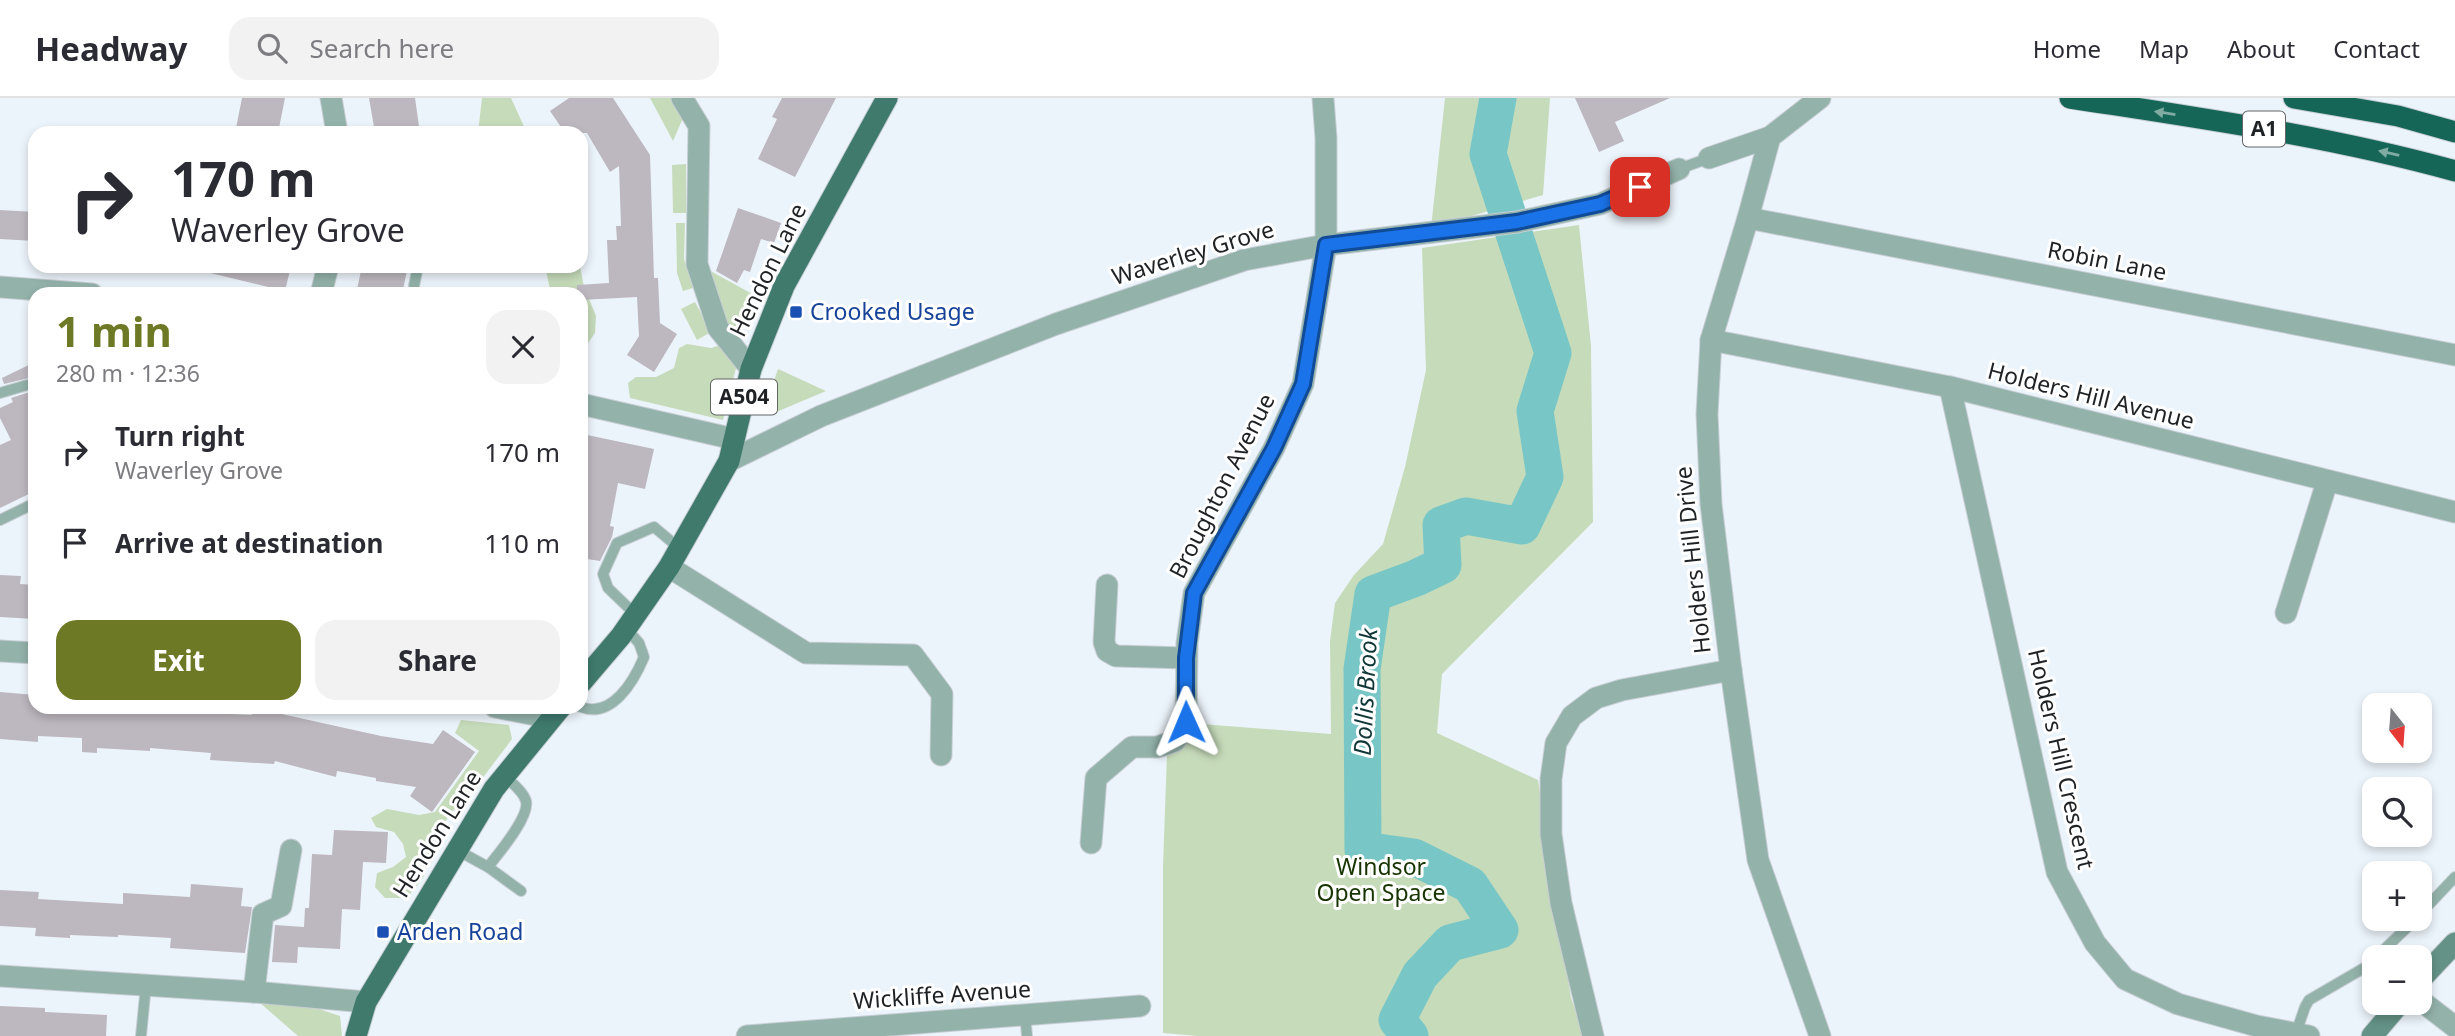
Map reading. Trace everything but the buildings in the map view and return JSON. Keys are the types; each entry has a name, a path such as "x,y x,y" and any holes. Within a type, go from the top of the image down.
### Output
{"highway":[{"name":"A1","path":"2070,98 2317,138 2398,155 2455,171"},
{"name":"A1","path":"2294,98 2398,116 2455,132"}],"main road":[{"name":"Hendon Lane","path":"588,674 631,622 669,567 729,461 751,369 784,286 887,98"},
{"name":"Hendon Lane","path":"358,1036 366,1002 457,850 504,776 555,714"},
{"path":"2432,967 2455,943"},
{"path":"2372,1036 2390,1015"}],"street":[{"path":"331,98 336,126"},
{"path":"682,98 699,126 697,264 718,328 751,369"},
{"name":"Broughton Avenue","path":"1091,844 1096,778 1132,747 1157,747 1175,741 1186,722 1186,658 1194,593 1274,448 1303,384 1326,245 1323,98"},
{"path":"1770,137 1820,98"},
{"name":"Waverley Grove","path":"1709,158 1770,137"},
{"name":"Holders Hill Drive","path":"1770,137 1711,340 1707,414 1711,504 1758,860 1820,1036"},
{"name":"Waverley Grove","path":"729,461 821,416 1056,324 1244,260 1326,245 1517,222 1600,204 1679,169"},
{"name":"Robin Lane","path":"1748,218 2455,355"},
{"path":"0,287 28,289"},
{"name":"Holders Hill Avenue","path":"1711,340 1950,387 2455,512"},
{"name":"Holders Hill Crescent","path":"1950,387 2057,872 2095,943 2125,979 2178,1004 2257,1026 2302,1034"},
{"path":"588,406 734,439"},
{"path":"2286,613 2328,482"},
{"path":"669,567 806,653 913,655 942,694 941,755"},
{"path":"1107,585 1104,642 1107,651 1116,656 1186,658"},
{"path":"0,650 28,652"},
{"path":"1593,1036 1561,903 1551,834 1551,779 1556,743 1572,716 1596,698 1622,690 1731,670"},
{"path":"254,992 263,914 281,906 291,850"},
{"path":"0,976 366,1002"},
{"name":"Wickliffe Avenue","path":"747,1036 1026,1025 1140,1006"},
{"path":"2432,1009 2455,1027"}],"lane":[{"name":"Waverley Grove","path":"1679,169 1709,158"},
{"path":"414,286 417,273"},
{"path":"0,393 27,385"},
{"path":"0,520 28,506"},
{"path":"588,708 601,709 618,699 638,673 644,657 631,622 608,588 603,574 617,543 654,527 680,548"},
{"path":"488,867 525,814 526,801 515,785 504,776"},
{"path":"457,850 488,867 521,891"},
{"path":"2432,901 2455,877"},
{"path":"2389,945 2404,931"},
{"path":"2302,1034 2305,1007 2309,1000 2362,969"},
{"path":"141,1036 146,985"}],"green space":[{"path":"482,98 511,98 524,126 479,126"},
{"path":"650,98 671,98 683,118 673,141"},
{"path":"1445,98 1550,98 1543,195 1431,228"},
{"path":"686,164 686,213 673,213 672,165"},
{"path":"676,223 685,223 684,259 693,288 683,291 677,273"},
{"name":"Windsor Open Space","path":"1579,225 1591,346 1593,522 1442,674 1437,733 1538,780 1571,998 1585,1036 1198,1036 1163,1033 1163,866 1167,754 1183,747 1201,724 1331,734 1330,641 1335,603 1354,575 1383,544 1405,467 1426,370 1422,248"},
{"path":"705,268 756,296 736,341 724,328"},
{"path":"546,273 581,273 584,287 550,287"},
{"path":"588,297 596,316 595,333 588,343"},
{"path":"695,302 711,332 697,340 681,309"},
{"path":"687,344 711,348 721,345 737,364 723,420 630,398 628,383 636,377 656,377 674,368 679,348"},
{"path":"778,369 826,391 774,413 764,409"},
{"path":"461,720 509,725 512,739 472,792 450,814 434,841 423,878 407,898 385,898 375,887 377,873 393,867 406,857 403,844 394,832 376,827 371,818 387,809 419,815 435,812 479,751 455,733"},
{"path":"259,1002 304,1004 340,1016 342,1036 298,1036"}],"waterway":[{"name":"Dollis Brook","path":"1410,1036 1397,1020 1420,975 1450,943 1500,930 1470,885 1414,857 1363,850 1362,669 1373,594 1443,565 1441,525 1466,516 1522,526 1545,477 1535,411 1553,353 1488,154 1498,98"}],"place":[{"name":"Crooked Usage","path":"796,312"},
{"name":"Arden Road","path":"383,932"}],"route":[{"path":"1186,722 1185,673 1194,593 1274,448 1303,384 1326,245 1517,222 1600,204 1640,187"}]}
